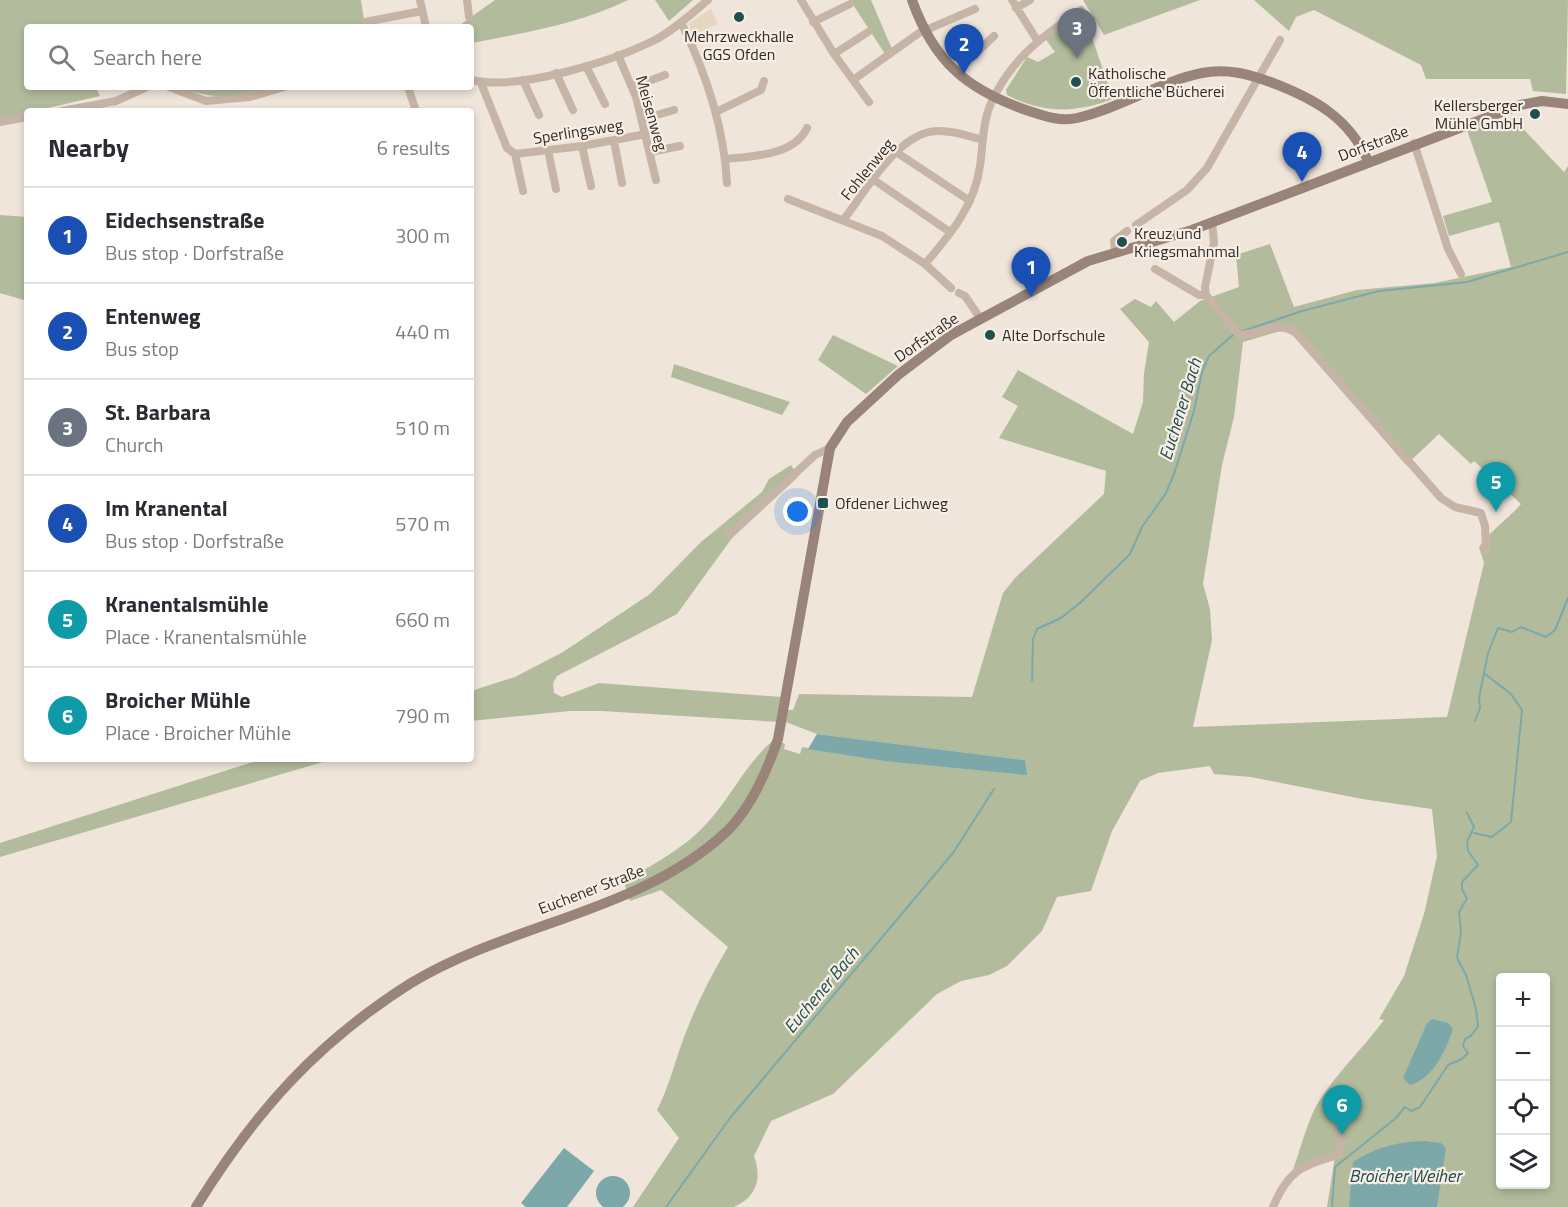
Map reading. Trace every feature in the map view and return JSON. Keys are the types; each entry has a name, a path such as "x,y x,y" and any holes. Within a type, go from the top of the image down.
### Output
{"main road":[{"path":"912,0 924,31 935,50 956,72 994,97 1053,118 1075,119 1110,109 1204,72 1224,70 1259,78 1300,93 1332,112 1360,144 1368,161"},
{"name":"Dorfstraße","path":"822,483 830,448 847,422 924,353 980,318 1088,261 1162,240 1212,222 1414,143 1520,105 1542,101 1568,104"},
{"name":"Euchener Straße","path":"196,1207 225,1161 263,1109 299,1070 338,1035 376,1006 455,960 514,934 643,887 693,859 727,832 766,772 778,739 822,483"}],"street":[{"path":"420,0 425,24"},
{"path":"468,0 470,17"},
{"path":"474,81 481,83 523,80 556,74 618,55 654,41 708,0"},
{"path":"801,0 834,54 869,102"},
{"path":"1030,0 1014,4 1037,39"},
{"path":"813,22 850,4"},
{"path":"853,81 924,31 975,9"},
{"path":"925,264 970,201 980,167 983,128 994,97 1016,63 1037,39 1081,10"},
{"path":"365,22 422,11"},
{"path":"681,22 704,76 716,112 727,183"},
{"path":"834,54 868,32"},
{"path":"956,72 994,36"},
{"path":"1136,225 1182,195 1207,168 1280,40"},
{"name":"Meisenweg","path":"618,55 633,87 643,119 656,180"},
{"path":"586,66 604,104"},
{"path":"556,74 573,110"},
{"path":"633,87 665,75"},
{"path":"523,80 539,115"},
{"path":"716,112 761,90 764,81"},
{"path":"481,83 507,148 515,154 523,191"},
{"path":"77,108 116,100 140,90"},
{"path":"177,90 206,101 250,97 274,90"},
{"path":"409,90 415,108"},
{"path":"643,119 674,110"},
{"path":"0,122 24,118"},
{"path":"725,159 786,148 802,138 807,128"},
{"name":"Fohlenweg","path":"844,219 896,152 912,138 936,130 983,140"},
{"name":"Sperlingsweg","path":"515,154 582,146 646,134"},
{"path":"614,141 622,183"},
{"path":"1414,143 1448,249 1461,274"},
{"path":"582,146 591,186"},
{"path":"650,152 680,146"},
{"path":"548,150 556,189"},
{"path":"896,152 970,201"},
{"path":"874,180 950,232"},
{"path":"788,199 844,219 882,236 925,264 951,288"},
{"path":"1212,222 1215,243 1205,287 1206,295 1236,333 1281,326 1296,333 1441,498 1455,507 1481,513 1485,526 1486,550"},
{"path":"1115,252 1114,242 1127,231"},
{"path":"1155,269 1199,295 1206,295"},
{"path":"959,293 964,296 980,318"},
{"name":"Dorfstraße","path":"729,535 814,455 830,448"},
{"path":"1273,1207 1282,1185 1289,1177 1312,1162 1338,1155 1343,1141 1336,1128"}],"green space":[{"path":"0,0 361,0 365,24 24,24 24,90 97,90 100,96 48,108 24,108 24,113 0,119"},
{"path":"495,0 628,0 571,22 474,42 474,24 461,24"},
{"path":"655,0 693,0 669,21"},
{"path":"850,0 871,0 892,49 885,54"},
{"path":"1083,0 1200,0 1104,35"},
{"path":"1254,0 1568,0 1566,94 1533,91 1530,79 1426,79 1421,65 1314,10 1296,17 1289,31"},
{"path":"1083,11 1113,99 1086,107 1060,109 1034,106 1007,95 1006,90 1027,57 1038,62 1055,52 1044,37"},
{"path":"189,90 261,90 235,96 205,94"},
{"path":"1513,118 1564,172 1568,166 1568,1207 1327,1207 1335,1157 1296,1174 1293,1170 1315,1108 1330,1085 1384,1020 1379,1019 1404,976 1424,914 1437,856 1432,809 1362,799 1251,777 1214,774 1210,766 1158,773 1140,781 1112,831 1091,891 1057,897 1042,931 1007,966 989,975 961,981 937,994 833,1094 771,1121 754,1156 757,1172 756,1186 742,1203 734,1207 633,1207 679,1138 657,1110 693,1016 728,947 661,890 630,901 624,882 667,856 697,833 724,803 764,748 775,739 785,744 784,749 800,754 802,747 884,761 1024,760 817,734 786,722 788,710 793,710 799,694 972,697 1003,593 1015,578 1104,494 1106,471 999,438 1018,406 1002,397 1018,370 1133,434 1143,402 1144,373 1149,342 1120,309 1135,299 1151,307 1156,301 1174,322 1200,301 1239,287 1236,255 1270,244 1294,307 1357,290 1435,283 1511,267 1499,222 1449,236 1443,216 1492,202 1467,130","holes":["1284,330 1295,336 1406,465 1439,434 1471,464 1474,461 1521,504 1479,547 1484,563 1447,717 1193,727 1212,640 1210,609 1203,584 1222,465 1234,417 1243,342"]},
{"path":"0,215 24,217 24,300 0,293"},
{"path":"833,335 898,366 866,394 818,360"},
{"path":"674,364 790,402 782,415 671,377"},
{"path":"791,465 798,477 732,538 677,614 557,676 553,683 554,693 562,697 599,683 781,697 779,722 602,711 570,711 474,721 474,690 515,677 563,652 650,594 701,542 762,492 769,479"},
{"path":"253,762 323,762 0,857 0,843"}],"shaded area":[{"path":"711,9 718,24 692,35 689,23"}],"water":[{"path":"817,734 1025,760 1027,775 884,761 808,749"},
{"path":"1432,1019 1448,1023 1453,1029 1438,1063 1425,1077 1410,1085 1403,1078 1427,1023"},
{"name":"Broicher Weiher","path":"1424,1141 1441,1143 1446,1148 1437,1207 1349,1207 1353,1162 1387,1146"},
{"path":"564,1148 594,1171 567,1207 526,1207 521,1203"},
{"path":"607,1177 619,1177 629,1187 629,1199 620,1208 606,1208 597,1199 597,1187"}],"waterway":[{"name":"Euchener Bach","path":"1240,332 1302,311 1379,291 1467,282 1568,252"},
{"name":"Euchener Bach","path":"1032,681 1033,639 1037,629 1061,618 1081,602 1130,554 1142,527 1166,493 1174,474 1194,411 1202,372 1209,356 1234,334"},
{"path":"1475,721 1480,708 1479,698 1488,653 1498,628 1512,632 1521,627 1546,637 1555,630 1568,598"},
{"path":"1474,833 1492,837 1511,822 1522,710 1511,694 1485,674"},
{"name":"Euchener Bach","path":"666,1207 730,1118 953,853 994,789"},
{"path":"1332,1207 1335,1167 1396,1118 1405,1107 1411,1111 1420,1107 1448,1065 1462,1059 1468,1053 1463,1046 1465,1039 1471,1036 1478,1026 1476,1009 1466,975 1457,958 1461,932 1459,912 1467,899 1462,889 1462,882 1478,865 1468,851 1467,842 1474,827 1467,813"}],"place":[{"name":"Mehrzweckhalle GGS Ofden","path":"739,17"},
{"name":"St. Barbara","path":"1077,58"},
{"name":"Entenweg","path":"964,74"},
{"name":"Katholische Öffentliche Bücherei","path":"1076,82"},
{"name":"Kellersberger Mühle GmbH","path":"1535,114"},
{"name":"Im Kranental","path":"1302,182"},
{"name":"Kreuz und Kriegsmahnmal","path":"1122,242"},
{"name":"Eidechsenstraße","path":"1031,297"},
{"name":"Alte Dorfschule","path":"990,335"},
{"name":"Ofdener Lichweg","path":"823,503"},
{"name":"Kranentalsmühle","path":"1496,512"},
{"name":"Broicher Mühle","path":"1342,1135"}]}
